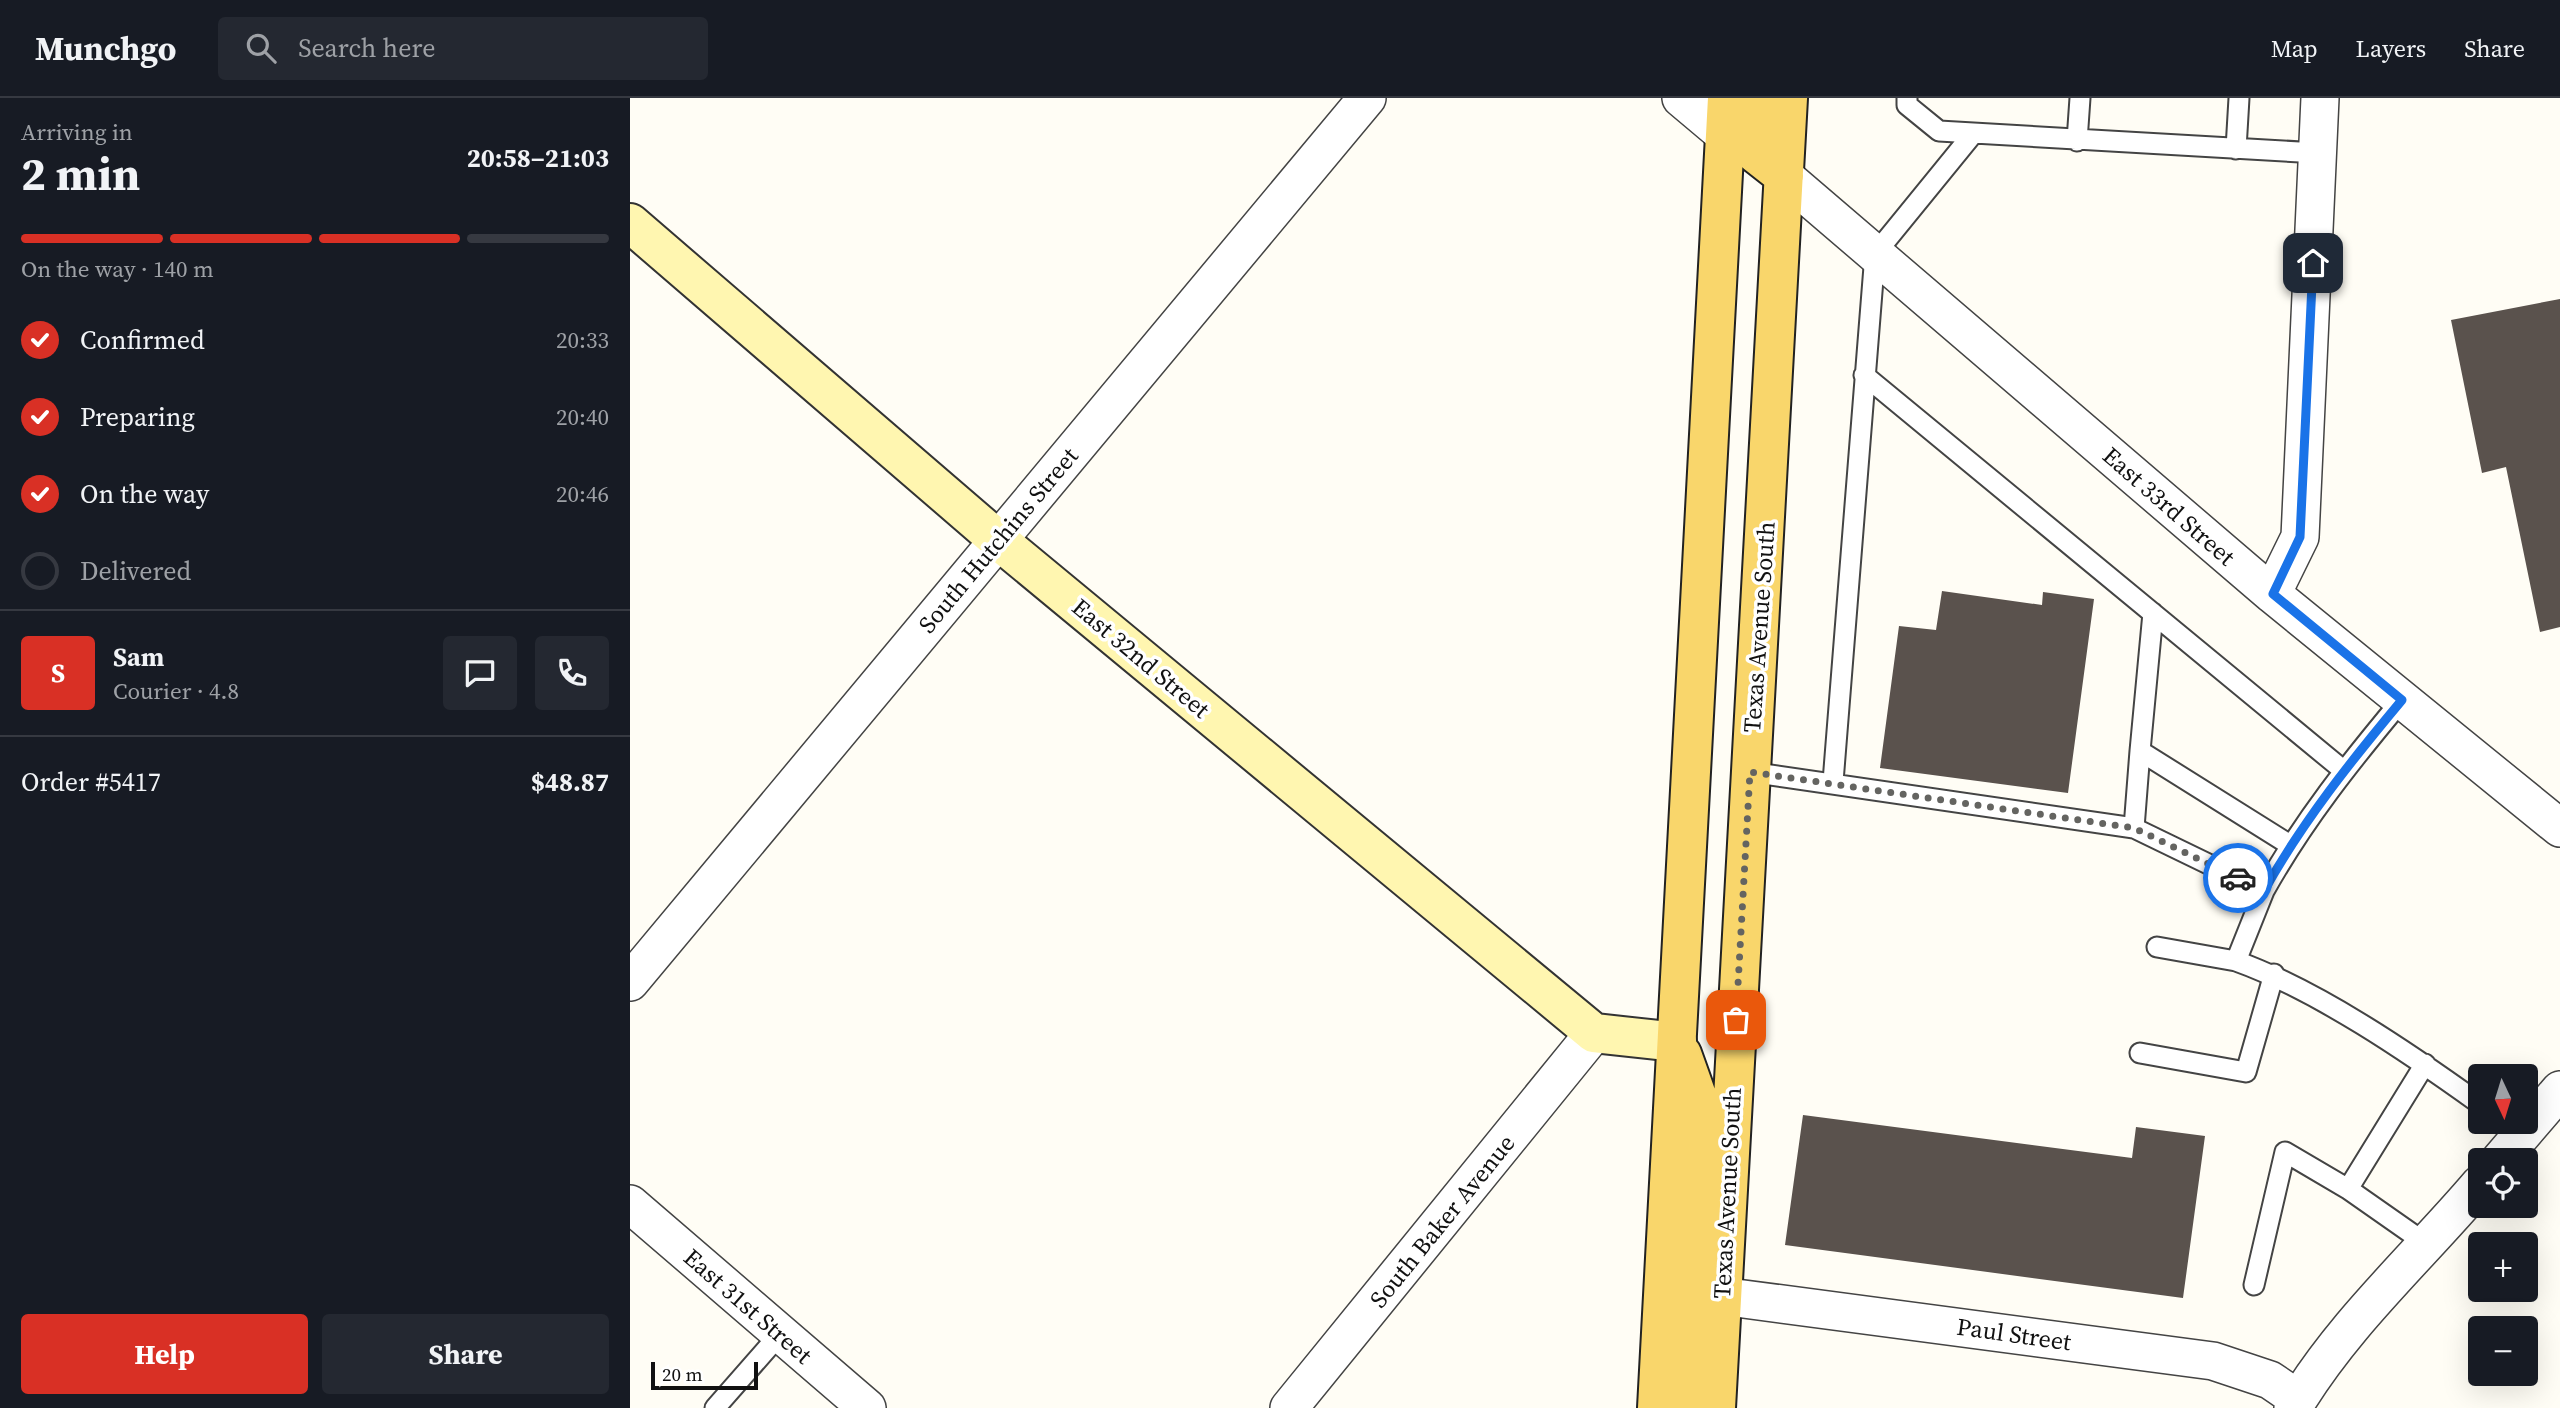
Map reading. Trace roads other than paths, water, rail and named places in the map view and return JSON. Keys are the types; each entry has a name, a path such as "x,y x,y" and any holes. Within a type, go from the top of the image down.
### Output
{"main road":[{"path":"1657,1408 1727,98"},
{"path":"1759,98 1756,154 1784,176"},
{"name":"Texas Avenue South","path":"1716,1408 1788,98"},
{"path":"1677,1042 1693,1078 1702,1110 1686,1408"}],"street":[{"name":"South Hutchins Street","path":"630,982 1367,98"},
{"path":"1681,98 1725,135"},
{"path":"2273,594 2300,537 2320,98"},
{"name":"East 33rd Street","path":"1784,176 2273,594 2560,828"},
{"name":"East 32nd Street","path":"630,223 998,540 1594,1033"},
{"path":"1594,1033 1677,1042"},
{"name":"South Baker Avenue","path":"1289,1408 1594,1033"},
{"path":"2509,1139 2560,1090"},
{"path":"2296,1404 2374,1299 2428,1245 2468,1198"},
{"name":"East 31st Street","path":"630,1204 867,1408"},
{"name":"Paul Street","path":"1721,1296 2213,1361 2270,1381 2296,1404"}],"lane":[{"path":"1907,98 1907,105 1939,131 2318,153"},
{"path":"2077,141 2080,98"},
{"path":"2236,149 2239,98"},
{"path":"1833,782 1875,254 1972,135"},
{"path":"1864,375 2343,770"},
{"path":"2134,828 2153,613"},
{"path":"2236,961 2264,891 2290,845 2343,770 2402,700"},
{"path":"2140,751 2290,845"},
{"path":"1750,772 2134,828 2264,891"},
{"path":"2157,947 2236,961 2274,974 2425,1065 2468,1095"},
{"path":"2140,1054 2246,1072 2274,974"},
{"path":"2347,1189 2425,1065"},
{"path":"2254,1285 2285,1152 2347,1189 2428,1245"},
{"path":"715,1408 780,1334"}]}
